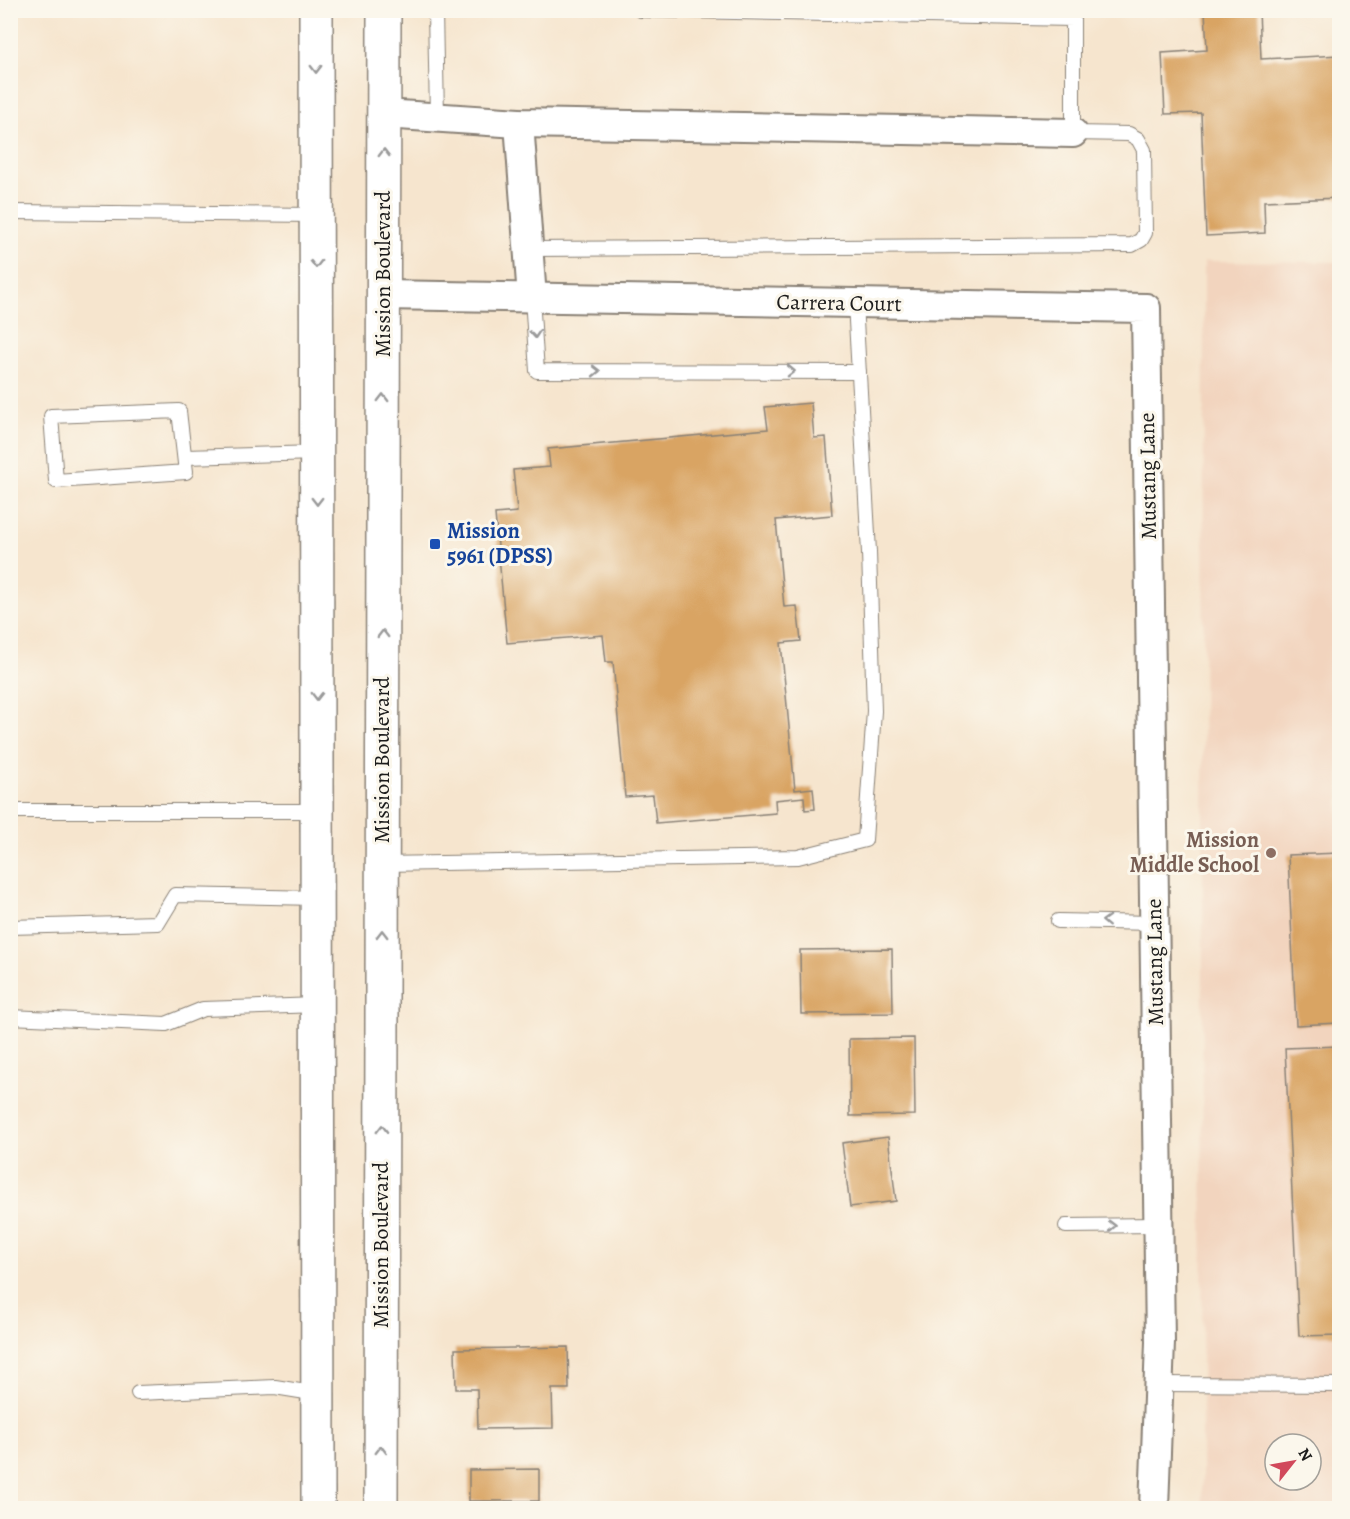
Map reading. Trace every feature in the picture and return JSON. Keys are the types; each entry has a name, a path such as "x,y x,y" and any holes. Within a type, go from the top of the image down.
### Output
{"main road":[{"path":"316,10 318,1509"},
{"name":"Mission Boulevard","path":"381,1509 384,10"}],"street":[{"path":"384,114 519,123 1073,133"},
{"path":"519,123 532,298"},
{"name":"Carrera Court","path":"383,295 1146,308"},
{"name":"Mustang Lane","path":"1146,308 1159,1225 1159,1384 1154,1509"}],"lane":[{"path":"435,10 438,117"},
{"path":"529,249 1132,245 1141,240 1145,233 1144,150 1138,139 1129,134 1073,133 1073,19 640,10"},
{"path":"10,212 316,215"},
{"path":"532,298 537,371 859,372"},
{"path":"382,864 798,856 866,840 874,711 869,552 855,303"},
{"path":"179,411 185,457 186,471 56,481 51,416 179,411"},
{"path":"185,457 316,453"},
{"path":"10,811 317,811"},
{"path":"10,927 158,923 175,895 317,898"},
{"path":"1058,921 1154,923"},
{"path":"10,1017 166,1024 203,1009 317,1005"},
{"path":"1066,1226 1159,1225"},
{"path":"1159,1384 1340,1385"},
{"path":"138,1393 275,1387 318,1394"}],"shaded area":[{"name":"Mission Middle School","path":"1204,261 1339,262 1339,1508 1202,1508"}],"building":[{"path":"1205,10 1259,10 1261,59 1340,55 1340,198 1264,201 1265,233 1206,236 1201,113 1165,114 1162,53 1207,50"},
{"path":"811,403 814,438 826,437 832,515 776,520 784,607 797,606 801,641 781,643 795,790 813,788 815,809 805,810 804,797 775,800 776,813 656,823 653,795 625,797 613,662 606,662 603,635 507,643 495,514 517,512 513,470 550,467 548,449 768,429 765,407"},
{"path":"1340,853 1340,1023 1296,1025 1288,855"},
{"path":"892,949 893,1013 801,1014 800,950"},
{"path":"914,1038 915,1115 850,1116 849,1039"},
{"path":"1340,1046 1340,1335 1299,1336 1285,1048"},
{"path":"888,1137 896,1201 850,1207 842,1143"},
{"path":"568,1347 569,1389 552,1389 553,1428 478,1429 477,1389 456,1389 455,1349"},
{"path":"539,1469 539,1501 469,1501 469,1470"}],"place":[{"name":"Mission 5961 (DPSS)","path":"435,544"},
{"name":"Mission Middle School","path":"1271,853"}]}
